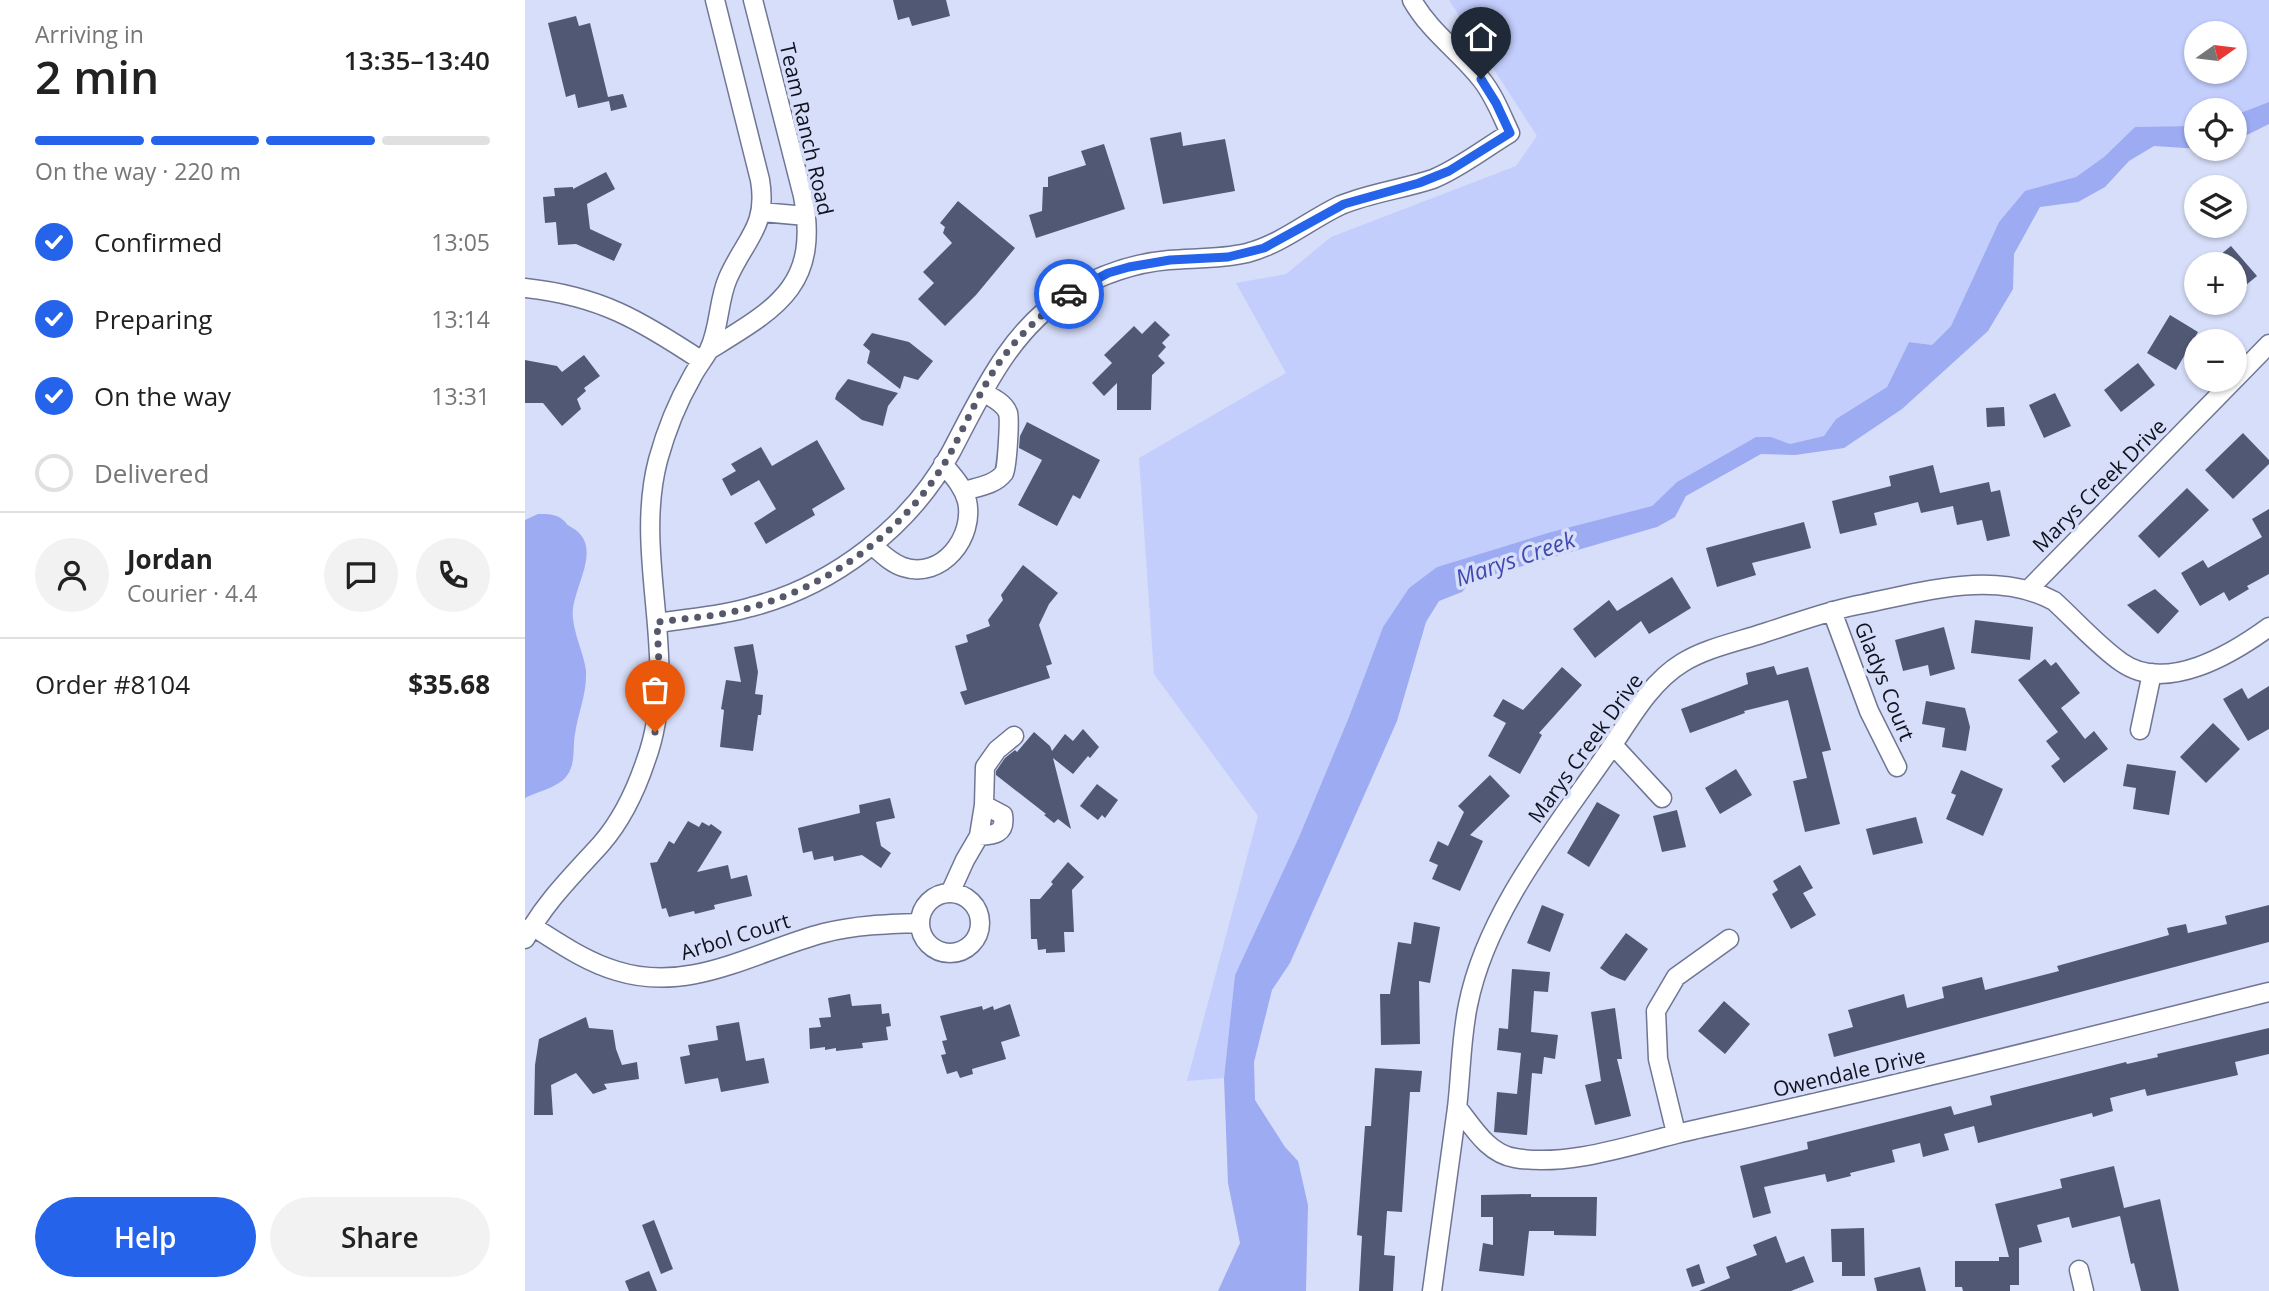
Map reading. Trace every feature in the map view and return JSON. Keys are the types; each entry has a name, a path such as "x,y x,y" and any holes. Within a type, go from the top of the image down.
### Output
{"street":[{"name":"Team Ranch Road","path":"528,933 558,890 612,829 640,776 655,732 659,710 660,665 649,541 652,488 672,416 705,355 726,283 750,241 761,212 759,180 715,0"},
{"name":"Team Ranch Road","path":"705,355 778,304 791,289 806,255 806,216 753,0"},
{"path":"657,622 735,611 770,602 827,576 871,545 905,513 943,464 1002,358 1032,324 1068,294 1108,273 1150,262 1228,257 1264,248 1344,204 1442,174 1510,133 1481,79 1436,33 1412,0"},
{"path":"761,212 806,216"},
{"path":"525,288 571,295 605,306 705,355"},
{"name":"Marys Creek Drive","path":"2247,367 2269,344"},
{"name":"Marys Creek Drive","path":"1432,1291 1468,1006 1480,962 1503,912 1545,842 1650,691 1681,663 1710,650 1849,606 1965,585 1994,584 2029,589 2223,392"},
{"path":"964,491 992,483 1003,474 1007,466 1008,414 1001,403 983,393"},
{"path":"871,545 893,563 909,569 929,567 956,551 965,535 968,512 964,491 943,464"},
{"path":"2029,589 2054,601 2123,663 2152,673 2182,671 2207,663 2242,647 2269,627"},
{"name":"Gladys Court","path":"1832,611 1869,711 1897,767"},
{"path":"2140,730 2152,673"},
{"path":"950,893 979,836 984,805 985,767 997,750 1014,736"},
{"path":"1613,745 1662,798"},
{"path":"950,893 967,898 974,906 979,919 975,939 968,946 952,953 936,950 922,935 920,923 928,902 936,896 950,893"},
{"name":"Arbol Court","path":"528,933 618,972 664,978 708,973 833,931 863,926 920,923"},
{"path":"1676,1133 1658,1059 1655,1011 1676,977 1729,939"},
{"name":"Owendale Drive","path":"1457,1107 1484,1141 1499,1154 1534,1161 1565,1160 1676,1133 1853,1096 2269,992"},
{"path":"2079,1270 2084,1291"}],"shaded area":[{"path":"1449,0 2269,0 2269,102 2247,110 2247,98 2184,98 2184,127 2135,127 2104,157 2076,177 2025,192 1999,222 1951,326 1932,345 1909,342 1887,387 1836,419 1825,436 1790,444 1771,437 1756,437 1677,482 1652,506 1551,532 1437,567 1409,588 1383,627 1299,837 1235,975 1224,1078 1187,1081 1258,816 1154,674 1139,458 1286,373 1236,283 1286,274 1331,237 1516,166 1537,136"}],"water":[{"path":"2269,102 2269,124 2247,135 2247,110"},
{"name":"Marys Creek","path":"2184,126 2184,148 2154,146 2129,161 2105,187 2078,202 2040,207 2014,254 2013,289 1988,331 1902,409 1844,448 1795,455 1761,454 1686,496 1675,517 1657,527 1471,581 1462,592 1439,601 1426,622 1397,721 1290,963 1272,990 1254,1062 1255,1100 1285,1147 1298,1161 1308,1205 1306,1291 1218,1291 1240,1243 1228,1183 1224,1078 1235,975 1299,837 1383,627 1409,588 1437,567 1551,532 1652,506 1677,482 1756,437 1771,437 1790,444 1824,436 1836,419 1887,387 1909,342 1932,345 1951,326 1999,222 2025,191 2076,177 2104,157 2135,127"},
{"path":"538,514 561,518 581,536 586,546 584,570 573,608 573,619 586,679 570,770 559,783 525,798 525,520"}],"building":[{"path":"893,0 946,0 950,16 912,26 909,17 898,20"},
{"path":"576,16 579,26 590,23 608,97 623,94 627,107 611,111 609,101 578,108 575,94 566,97 548,23"},
{"path":"1181,132 1183,146 1225,139 1235,191 1163,204 1150,138"},
{"path":"1104,144 1125,209 1036,238 1029,215 1042,211 1043,187 1048,187 1048,177 1086,165 1081,151"},
{"path":"606,172 615,189 587,204 590,229 622,244 614,261 576,244 558,245 556,222 545,223 543,197 555,196 554,188 573,189"},
{"path":"958,201 1015,248 976,295 945,326 918,299 934,283 923,272 952,243 943,233 945,227 940,223"},
{"path":"2231,246 2236,252 2224,252"},
{"path":"2247,264 2257,276 2247,284"},
{"path":"2170,315 2193,329 2184,329 2184,356 2176,370 2147,353"},
{"path":"1155,321 1170,335 1162,343 1166,347 1158,356 1165,363 1152,375 1151,410 1117,410 1117,383 1104,396 1092,383 1112,363 1104,355 1134,326 1142,334"},
{"path":"872,333 909,342 933,361 918,380 904,376 900,389 867,363 870,351 863,345"},
{"path":"584,355 600,376 584,388 586,391 577,399 581,409 562,426 543,403 525,403 525,360 557,366 562,372"},
{"path":"2138,363 2155,385 2121,412 2104,390"},
{"path":"848,379 898,393 888,406 883,426 862,420 835,399"},
{"path":"2055,393 2071,426 2044,438 2029,405"},
{"path":"2004,407 2005,426 1987,427 1986,408"},
{"path":"1027,422 1100,460 1080,499 1073,495 1057,526 1018,505 1042,460 1019,448 1020,436"},
{"path":"2243,433 2269,460 2269,464 2233,499 2205,470"},
{"path":"817,440 845,489 812,509 815,515 766,544 754,523 776,509 759,480 731,496 722,479 736,471 731,464 761,447 772,466"},
{"path":"1933,465 1940,493 1989,482 1991,492 2000,490 2010,536 1987,541 1982,520 1957,525 1953,506 1921,513 1918,502 1874,513 1877,525 1840,534 1832,501 1891,486 1889,476"},
{"path":"2187,488 2209,510 2159,558 2138,536"},
{"path":"2269,509 2269,574 2247,586 2249,589 2229,601 2224,592 2200,606 2181,573 2203,560 2208,568 2262,537 2252,519"},
{"path":"1804,522 1811,548 1752,563 1756,575 1717,587 1706,548"},
{"path":"1023,565 1058,593 1049,604 1039,625 1052,664 1046,666 1050,678 965,705 960,692 967,690 955,646 968,642 966,635 990,626 988,620 1003,600 1001,595"},
{"path":"1672,577 1691,608 1649,634 1641,621 1595,658 1573,629 1609,600 1617,611"},
{"path":"2155,589 2179,611 2158,634 2127,605"},
{"path":"1975,620 2033,627 2030,660 1971,653"},
{"path":"1944,627 1955,669 1930,676 1928,665 1903,671 1895,640"},
{"path":"753,644 758,672 755,694 763,695 753,751 720,747 724,710 721,709 726,680 741,682 734,647"},
{"path":"2045,659 2051,666 2056,662 2080,693 2061,708 2085,739 2094,731 2108,749 2064,783 2051,766 2060,759 2046,741 2058,732 2018,680"},
{"path":"1774,666 1777,675 1808,667 1831,750 1822,752 1840,824 1805,832 1793,781 1807,778 1788,700 1744,711 1745,713 1690,733 1681,709 1748,684 1746,673"},
{"path":"1562,667 1582,685 1539,733 1542,735 1520,774 1488,756 1506,723 1493,716 1503,699 1523,710"},
{"path":"2269,686 2269,729 2248,741 2223,699 2242,688 2248,699"},
{"path":"1926,701 1965,708 1970,727 1966,751 1942,747 1945,728 1922,724"},
{"path":"2213,723 2240,749 2206,783 2180,757"},
{"path":"1083,729 1099,747 1090,758 1088,756 1073,774 1053,758 1071,829 1058,819 1054,823 996,775 996,771 1005,758 1015,750 1017,752 1034,732 1052,751 1065,734 1073,741"},
{"path":"2127,764 2176,771 2169,815 2133,809 2136,788 2123,786"},
{"path":"1736,769 1752,795 1720,814 1705,788"},
{"path":"1961,770 2003,789 1983,836 1946,819 1956,795 1951,793"},
{"path":"1490,775 1510,796 1470,835 1483,841 1460,891 1432,879 1438,865 1429,861 1438,841 1448,846 1464,812 1458,806"},
{"path":"1097,784 1118,800 1105,818 1102,815 1098,820 1080,806"},
{"path":"890,798 895,818 876,822 881,846 891,853 881,868 862,855 834,861 833,856 814,860 812,851 803,853 798,828 860,813 859,805"},
{"path":"1597,802 1620,815 1589,867 1567,853"},
{"path":"1677,810 1686,847 1662,852 1653,816"},
{"path":"1916,817 1923,843 1873,855 1866,829"},
{"path":"688,821 699,827 702,822 709,826 711,824 722,832 697,872 728,865 731,879 747,875 752,896 714,905 715,909 695,914 694,911 669,917 666,908 662,909 650,863 657,862 669,841 674,844"},
{"path":"1068,862 1084,877 1072,890 1074,932 1064,932 1065,952 1046,953 1046,949 1038,950 1037,939 1031,939 1030,899 1040,899"},
{"path":"1800,865 1813,888 1803,893 1816,915 1791,929 1772,894 1778,890 1773,881"},
{"path":"1542,905 1564,914 1550,952 1527,943"},
{"path":"2269,905 2269,942 1834,1057 1828,1034 1853,1027 1848,1010 1904,994 1907,1008 1944,998 1942,987 1982,977 1985,990 2059,971 2057,966 2169,935 2167,928 2186,924 2188,933 2227,924 2225,916"},
{"path":"1414,922 1440,927 1430,983 1419,981 1420,1044 1381,1045 1380,994 1390,994 1398,942 1411,944"},
{"path":"1626,933 1648,949 1625,981 1600,968"},
{"path":"1512,969 1550,972 1548,992 1534,991 1531,1032 1558,1035 1555,1059 1544,1057 1542,1074 1532,1073 1527,1135 1494,1132 1497,1092 1517,1094 1521,1053 1497,1050 1499,1028 1508,1029"},
{"path":"850,994 852,1006 881,1004 882,1014 889,1013 891,1026 886,1027 888,1040 862,1043 863,1048 836,1051 836,1048 825,1050 825,1047 810,1049 809,1028 821,1027 819,1018 831,1017 828,998"},
{"path":"1724,1001 1750,1024 1725,1054 1698,1031"},
{"path":"1010,1004 1020,1036 1001,1042 1006,1059 972,1069 973,1074 960,1078 957,1071 947,1074 941,1055 946,1054 942,1041 947,1040 940,1016 982,1006 983,1010 993,1006 994,1010"},
{"path":"1615,1008 1622,1059 1617,1059 1631,1116 1595,1125 1585,1085 1601,1081 1591,1012"},
{"path":"586,1017 589,1028 613,1030 622,1065 637,1062 639,1079 604,1084 607,1089 593,1094 576,1073 551,1085 553,1115 534,1115 535,1065 539,1039"},
{"path":"739,1022 746,1061 764,1058 769,1083 721,1092 718,1078 685,1084 680,1057 690,1055 688,1045 718,1040 716,1026"},
{"path":"2269,1028 2269,1054 2235,1062 2238,1075 2147,1096 2145,1089 2110,1098 2113,1111 2093,1117 2092,1113 1978,1143 1974,1126 1944,1134 1949,1150 1923,1157 1920,1143 1892,1150 1895,1162 1850,1173 1851,1176 1827,1182 1825,1174 1764,1187 1771,1213 1753,1218 1740,1166 1808,1149 1807,1142 1951,1106 1954,1115 1992,1105 1990,1096"},
{"path":"1375,1068 1422,1071 1420,1092 1410,1092 1402,1212 1387,1211 1384,1255 1395,1256 1393,1291 1359,1291 1362,1236 1357,1235 1365,1126 1371,1126"},
{"path":"2114,1166 2124,1208 2160,1199 2179,1291 2141,1291 2134,1263 2131,1264 2120,1216 2072,1228 2069,1217 2037,1225 2042,1242 2019,1248 2019,1285 2010,1285 2010,1291 1963,1291 1962,1287 1955,1287 1955,1261 1999,1261 1999,1257 2009,1257 1995,1204 2062,1188 2060,1179"},
{"path":"1531,1194 1531,1197 1597,1197 1596,1236 1554,1235 1554,1231 1529,1231 1524,1276 1479,1271 1483,1243 1493,1245 1493,1217 1481,1217 1481,1195"},
{"path":"654,1220 673,1269 661,1274 642,1225"},
{"path":"1864,1228 1865,1276 1842,1276 1842,1262 1832,1262 1831,1229"},
{"path":"1776,1236 1786,1263 1804,1256 1814,1282 1791,1291 1699,1291 1730,1278 1726,1267 1757,1255 1753,1245"},
{"path":"1699,1264 1705,1283 1692,1287 1686,1269"},
{"path":"1920,1267 1926,1291 1877,1291 1874,1278"},
{"path":"649,1271 657,1291 629,1291 625,1281"}],"way so far":[{"path":"655,732 660,687 657,622 735,611 770,602 814,583 861,554 883,535 926,489 951,452 1002,358 1032,324 1069,294"}],"route":[{"path":"1069,294 1108,273 1150,262 1228,257 1264,248 1344,204 1419,183 1449,171 1510,133 1481,79"}]}
